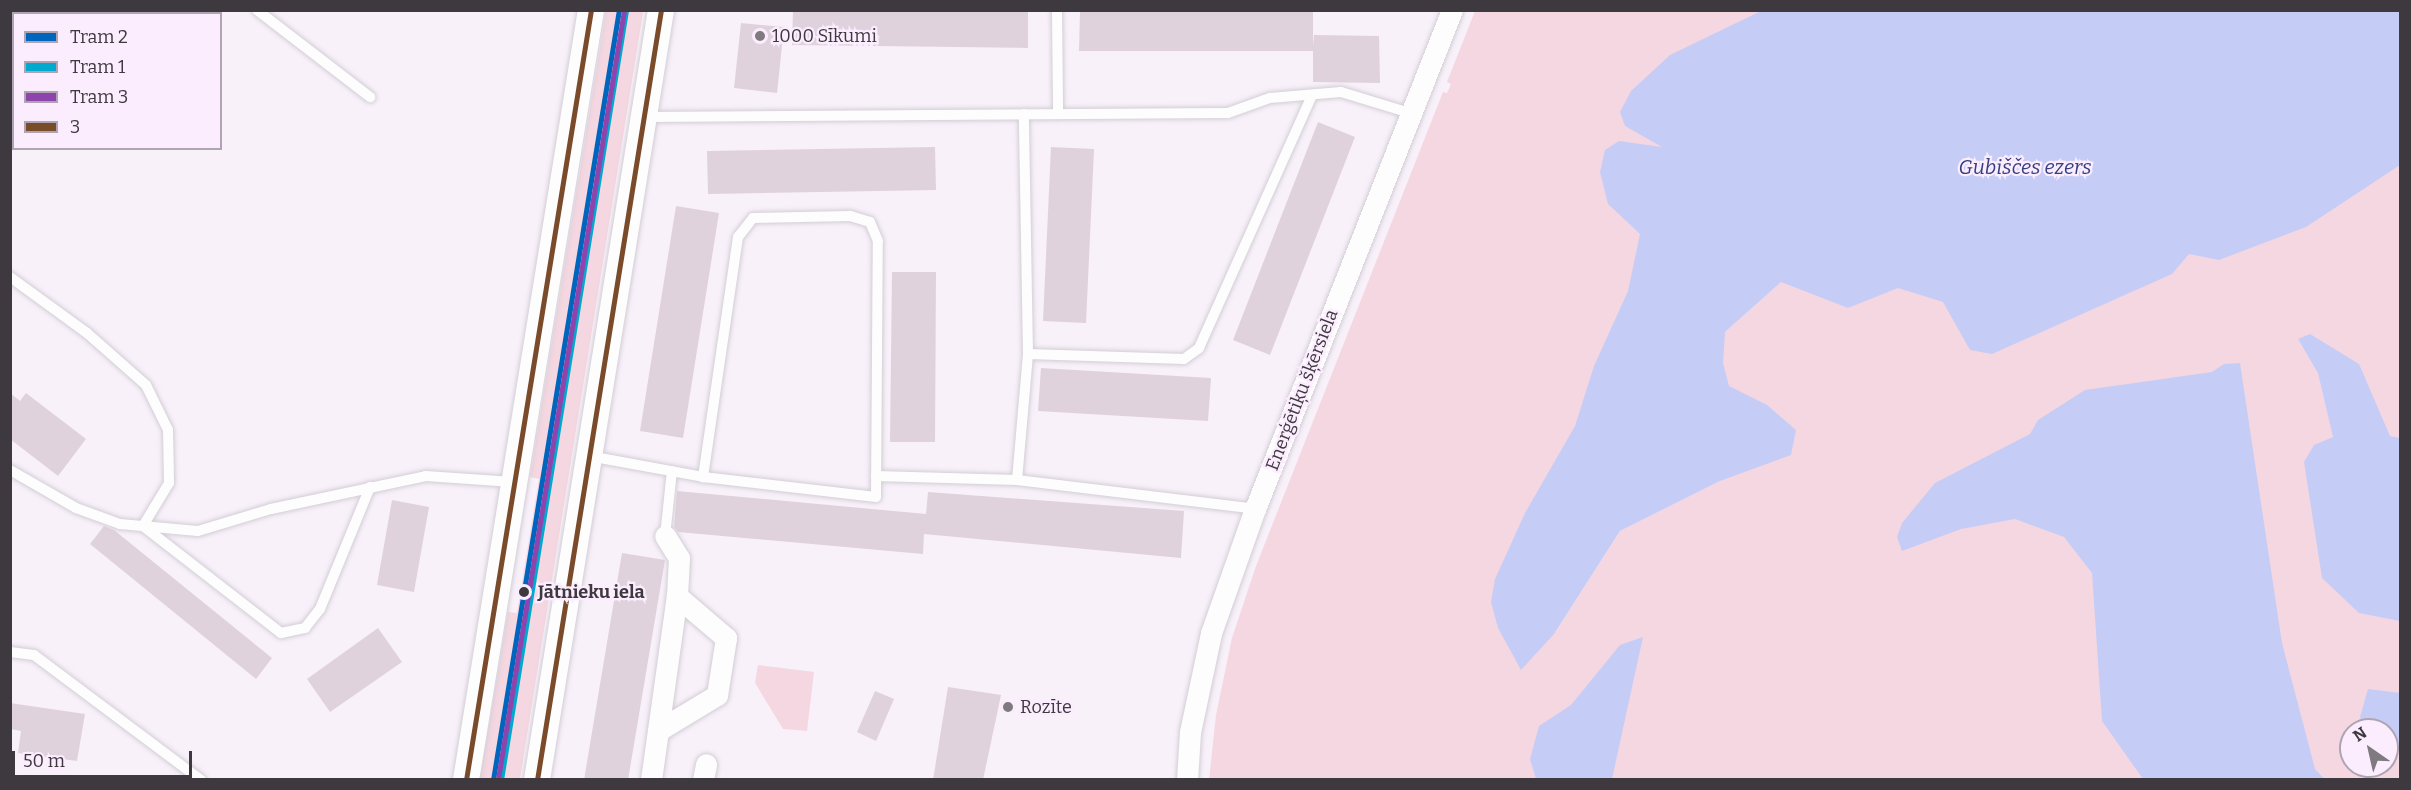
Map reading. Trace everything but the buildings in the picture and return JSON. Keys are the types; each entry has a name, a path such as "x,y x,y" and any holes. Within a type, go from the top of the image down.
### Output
{"street":[{"path":"466,780 591,10"},
{"path":"537,780 661,10"},
{"name":"Enerģētiķu šķērsiela","path":"1187,780 1190,732 1211,633 1255,509 1452,10"},
{"path":"651,780 677,596 679,558 665,536"},
{"path":"658,730 717,694 726,638 677,596"}],"lane":[{"path":"257,10 370,97"},
{"path":"1057,10 1058,113"},
{"path":"645,117 1228,113 1270,98 1341,92 1410,113"},
{"path":"1028,354 1184,359 1199,348 1312,94"},
{"path":"1017,480 1028,354 1024,114"},
{"path":"589,456 703,477 876,497 878,241 870,222 850,216 753,218 738,237 703,477"},
{"path":"10,277 87,333 146,385 168,430 169,483 143,526"},
{"path":"10,470 76,508 120,524 198,531 271,509 426,476 513,482"},
{"path":"665,536 672,471"},
{"path":"876,476 1017,480 1255,509"},
{"path":"143,526 281,633 305,628 321,609 370,487"},
{"path":"10,652 34,655 201,780"}],"shaded area":[{"path":"606,11 643,12 520,779 480,779 508,612 517,613 539,479 530,477"},
{"path":"1475,11 2400,11 2400,779 2325,779 2315,769 2293,780 1209,780 1216,715 1232,638 1256,566 1443,92 1447,93 1451,84 1447,82","holes":["1780,283 1725,332 1677,425 1720,481 1620,531 1554,634 1724,299"]},
{"path":"758,665 814,672 807,731 783,729 755,683"}],"water":[{"name":"Gubiščes ezers","path":"1761,11 2400,11 2400,165 2306,227 2219,260 2189,254 2172,274 1992,354 1970,350 1943,302 1898,288 1848,308 1781,282 1725,332 1723,363 1729,386 1767,405 1796,430 1791,455 1720,481 1620,531 1554,634 1521,670 1498,628 1491,602 1495,579 1525,513 1575,426 1594,366 1628,291 1640,234 1608,204 1600,172 1605,150 1619,141 1662,147 1625,126 1620,112 1631,91 1670,55"},
{"path":"2310,334 2359,364 2390,436 2400,438 2400,621 2359,613 2322,578 2304,462 2314,445 2333,437 2318,373 2298,339"},
{"path":"2240,363 2282,643 2315,769 2325,779 2143,779 2102,721 2092,573 2064,537 2015,519 1961,529 1902,551 1897,537 1902,523 1935,483 2030,434 2038,420 2085,390 2212,372 2224,364"},
{"path":"1643,637 1612,779 1536,779 1530,759 1539,726 1571,705 1620,645"},
{"path":"2368,689 2400,693 2400,751 2399,718 2360,717"}],"tram line":[{"name":"2","path":"493,780 619,10"},
{"name":"3","path":"498,779 624,10"},
{"name":"1","path":"501,780 626,11"}],"transit line":[{"name":"3","path":"466,780 591,10"},
{"name":"3","path":"537,780 661,10"}],"place":[{"name":"1000 Sīkumi","path":"760,36"},
{"name":"Jātnieku iela","path":"524,592"},
{"name":"Rozīte","path":"1008,707"}]}
